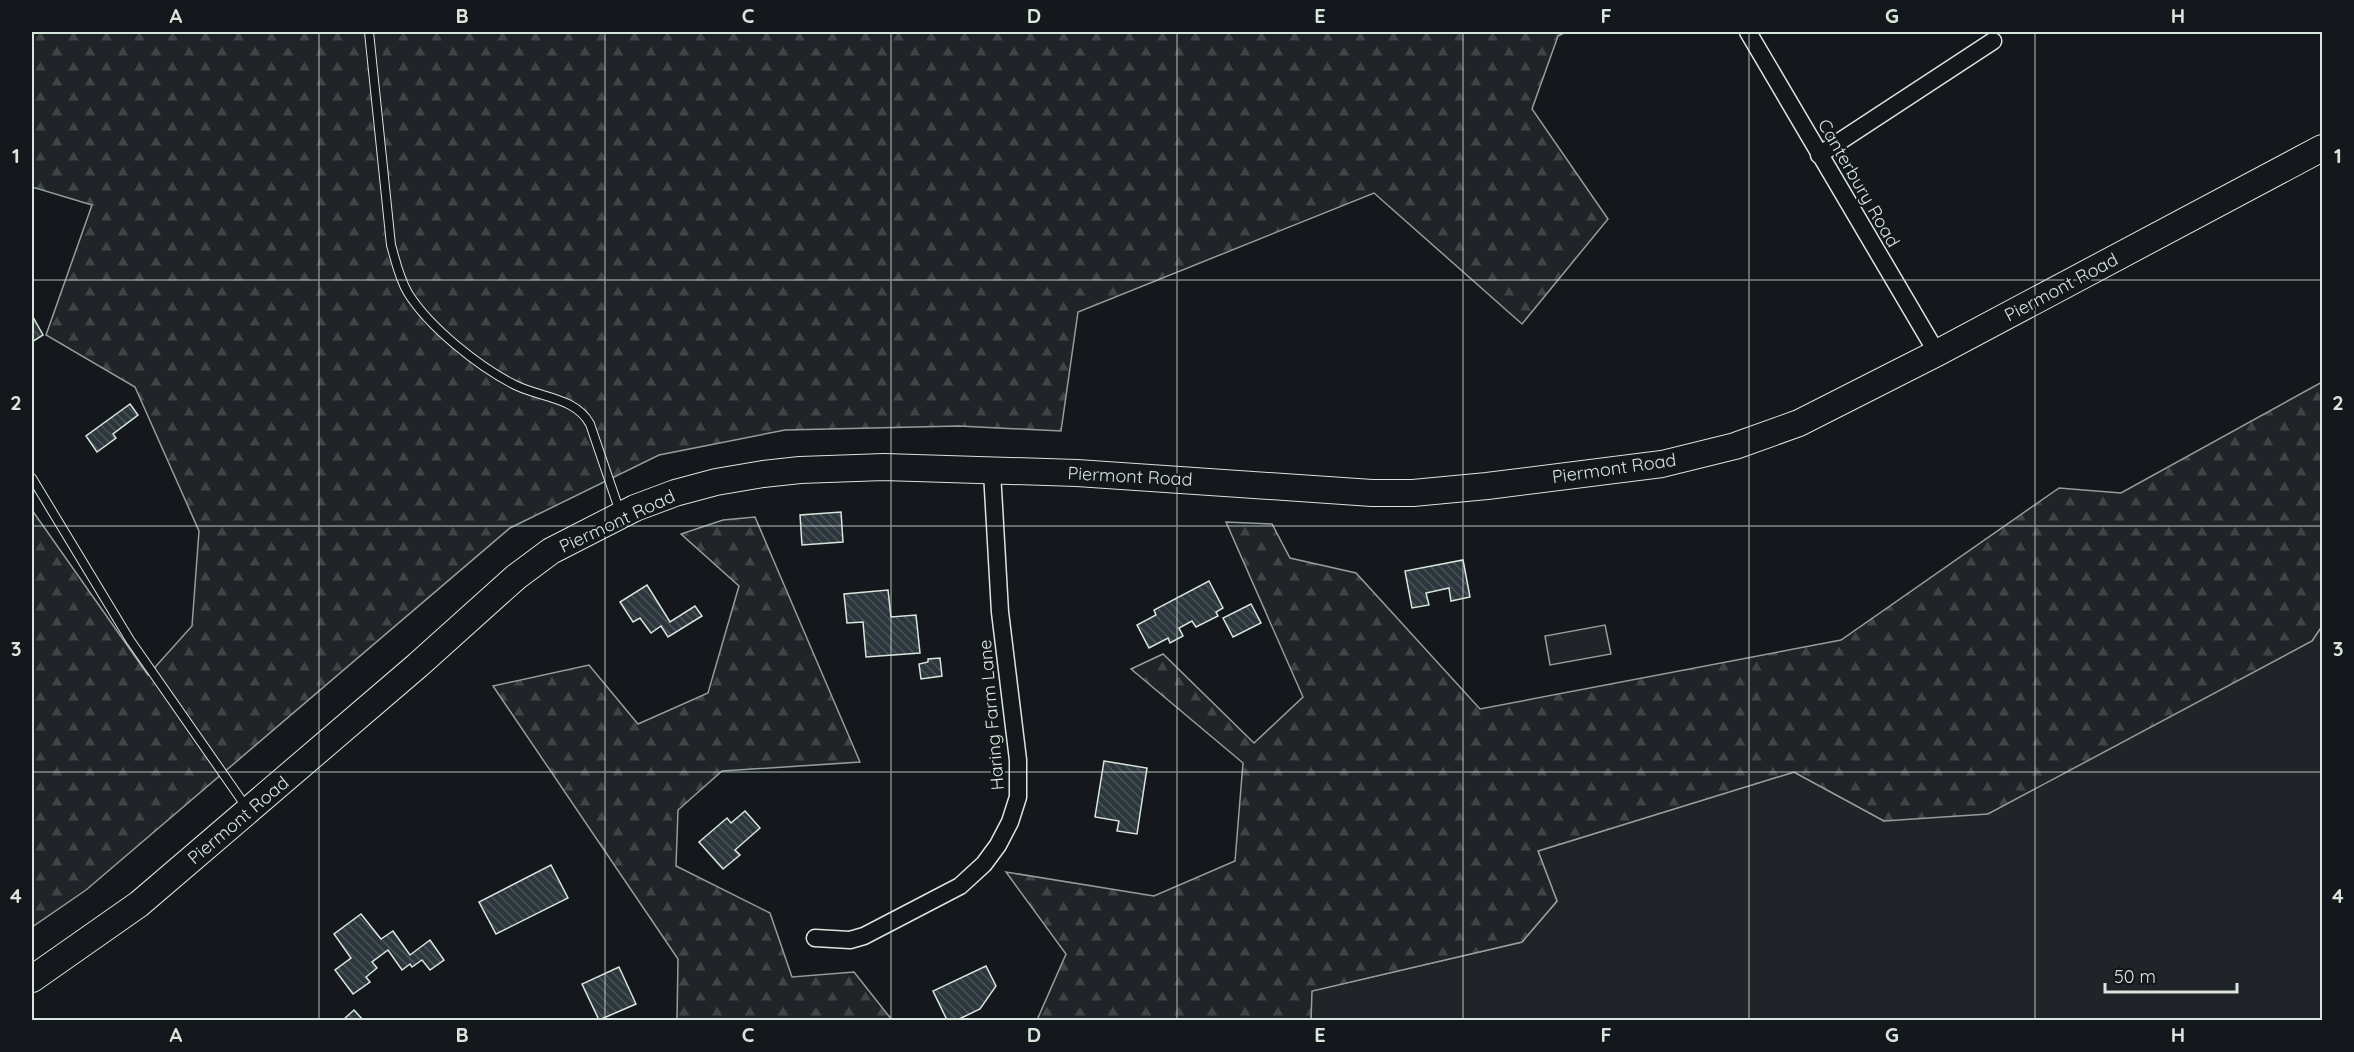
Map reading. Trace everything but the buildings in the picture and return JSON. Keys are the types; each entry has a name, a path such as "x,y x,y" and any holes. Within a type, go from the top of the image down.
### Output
{"main road":[{"name":"Piermont Road","path":"32,979 139,904 550,551 621,515 675,493 716,482 763,474 800,470 884,467 992,472 1077,472 1371,493 1413,493 1662,464 1735,446 1799,423 1936,353 2322,148"}],"street":[{"name":"Canterbury Road","path":"1748,32 1936,353"},
{"path":"1819,155 1993,40"},
{"name":"Haring Farm Lane","path":"815,938 849,940 864,936 960,886 984,864 998,845 1010,822 1018,797 1018,760 1000,612 992,472"}],"lane":[{"path":"369,32 392,245 398,273 409,293 437,328 494,372 515,385 576,407 585,415 621,515"},
{"path":"32,478 130,640 249,811"}],"green space":[{"path":"32,32 1566,32 1558,36 1532,109 1608,219 1522,324 1374,193 1078,312 1061,431 959,426 785,430 659,455 510,528 86,890 32,927 32,510 148,675 192,626 199,531 135,387 46,335 92,205 32,187"},
{"path":"2322,382 2322,626 2312,641 1988,814 1884,821 1794,772 1538,851 1557,901 1522,942 1312,991 1311,1020 1037,1020 1066,954 1006,872 1154,896 1235,861 1243,763 1131,669 1163,654 1254,743 1303,697 1226,522 1272,524 1290,558 1356,573 1480,709 1841,640 2059,488 2121,493"},
{"path":"755,517 860,762 722,771 678,810 676,866 770,913 792,977 854,972 892,1020 677,1020 678,959 493,686 589,665 638,724 708,693 739,586 681,534 723,520"},
{"path":"1605,625 1611,654 1550,665 1545,636"},
{"path":"2322,626 2322,1020 1311,1020 1311,991 1522,942 1557,901 1538,851 1794,772 1884,821 2312,641"}]}
